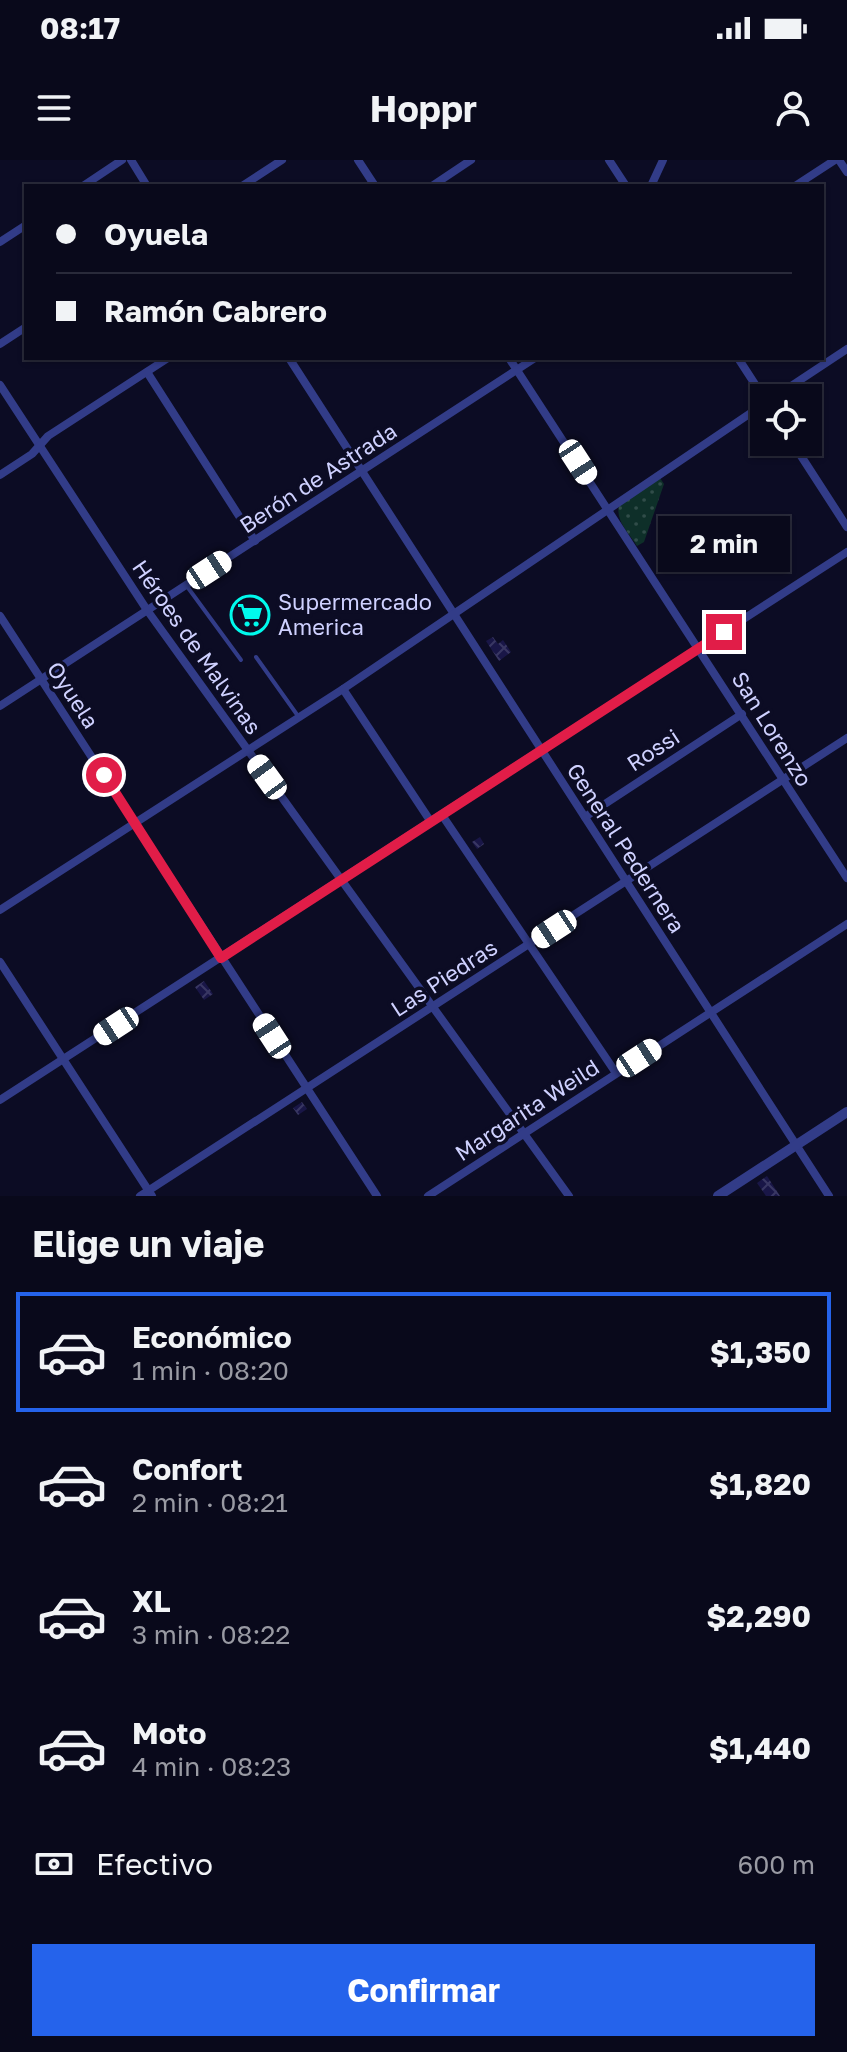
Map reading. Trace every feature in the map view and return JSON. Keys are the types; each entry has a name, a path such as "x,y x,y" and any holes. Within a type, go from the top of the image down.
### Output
{"street":[{"path":"86,184 122,160"},
{"path":"131,160 146,184"},
{"path":"245,184 282,160"},
{"path":"358,160 374,184"},
{"path":"435,184 471,160"},
{"path":"609,160 625,184"},
{"path":"652,184 663,160"},
{"path":"798,184 837,160 847,172"},
{"path":"0,242 24,226"},
{"path":"0,344 24,328"},
{"path":"794,384 847,349"},
{"path":"0,475 32,454 48,436 165,360"},
{"name":"General Pedernera","path":"290,360 829,1196"},
{"name":"San Lorenzo","path":"510,360 847,878"},
{"name":"Berón de Astrada","path":"0,706 532,360"},
{"path":"739,360 754,384"},
{"path":"147,372 255,541"},
{"name":"Héroes de Malvinas","path":"0,385 147,610 569,1196"},
{"path":"0,910 343,689 750,411"},
{"path":"801,456 847,527"},
{"path":"0,1100 847,552"},
{"name":"Oyuela","path":"0,616 377,1196"},
{"path":"343,689 431,822"},
{"name":"Rossi","path":"585,817 742,714"},
{"name":"Las Piedras","path":"147,1194 847,738"},
{"path":"442,815 616,1073"},
{"name":"Margarita Weild","path":"428,1196 847,924"},
{"path":"0,962 147,1194"},
{"path":"718,1196 847,1112"}],"lane":[{"path":"186,585 241,660"},
{"path":"256,657 299,718"}],"green space":[{"path":"660,478 664,484 644,542 637,546 621,522 619,506"}],"building":[{"path":"493,637 498,644 503,640 511,652 499,661 486,641"},
{"path":"480,837 484,844 477,849 472,842"},
{"path":"204,981 213,994 204,1000 195,987"},
{"path":"302,1102 307,1109 298,1115 293,1108"},
{"path":"767,1176 780,1196 766,1196 757,1183"}],"place":[{"name":"Supermercado America","path":"250,615"}],"route":[{"path":"104,775 221,958 724,632"}]}
